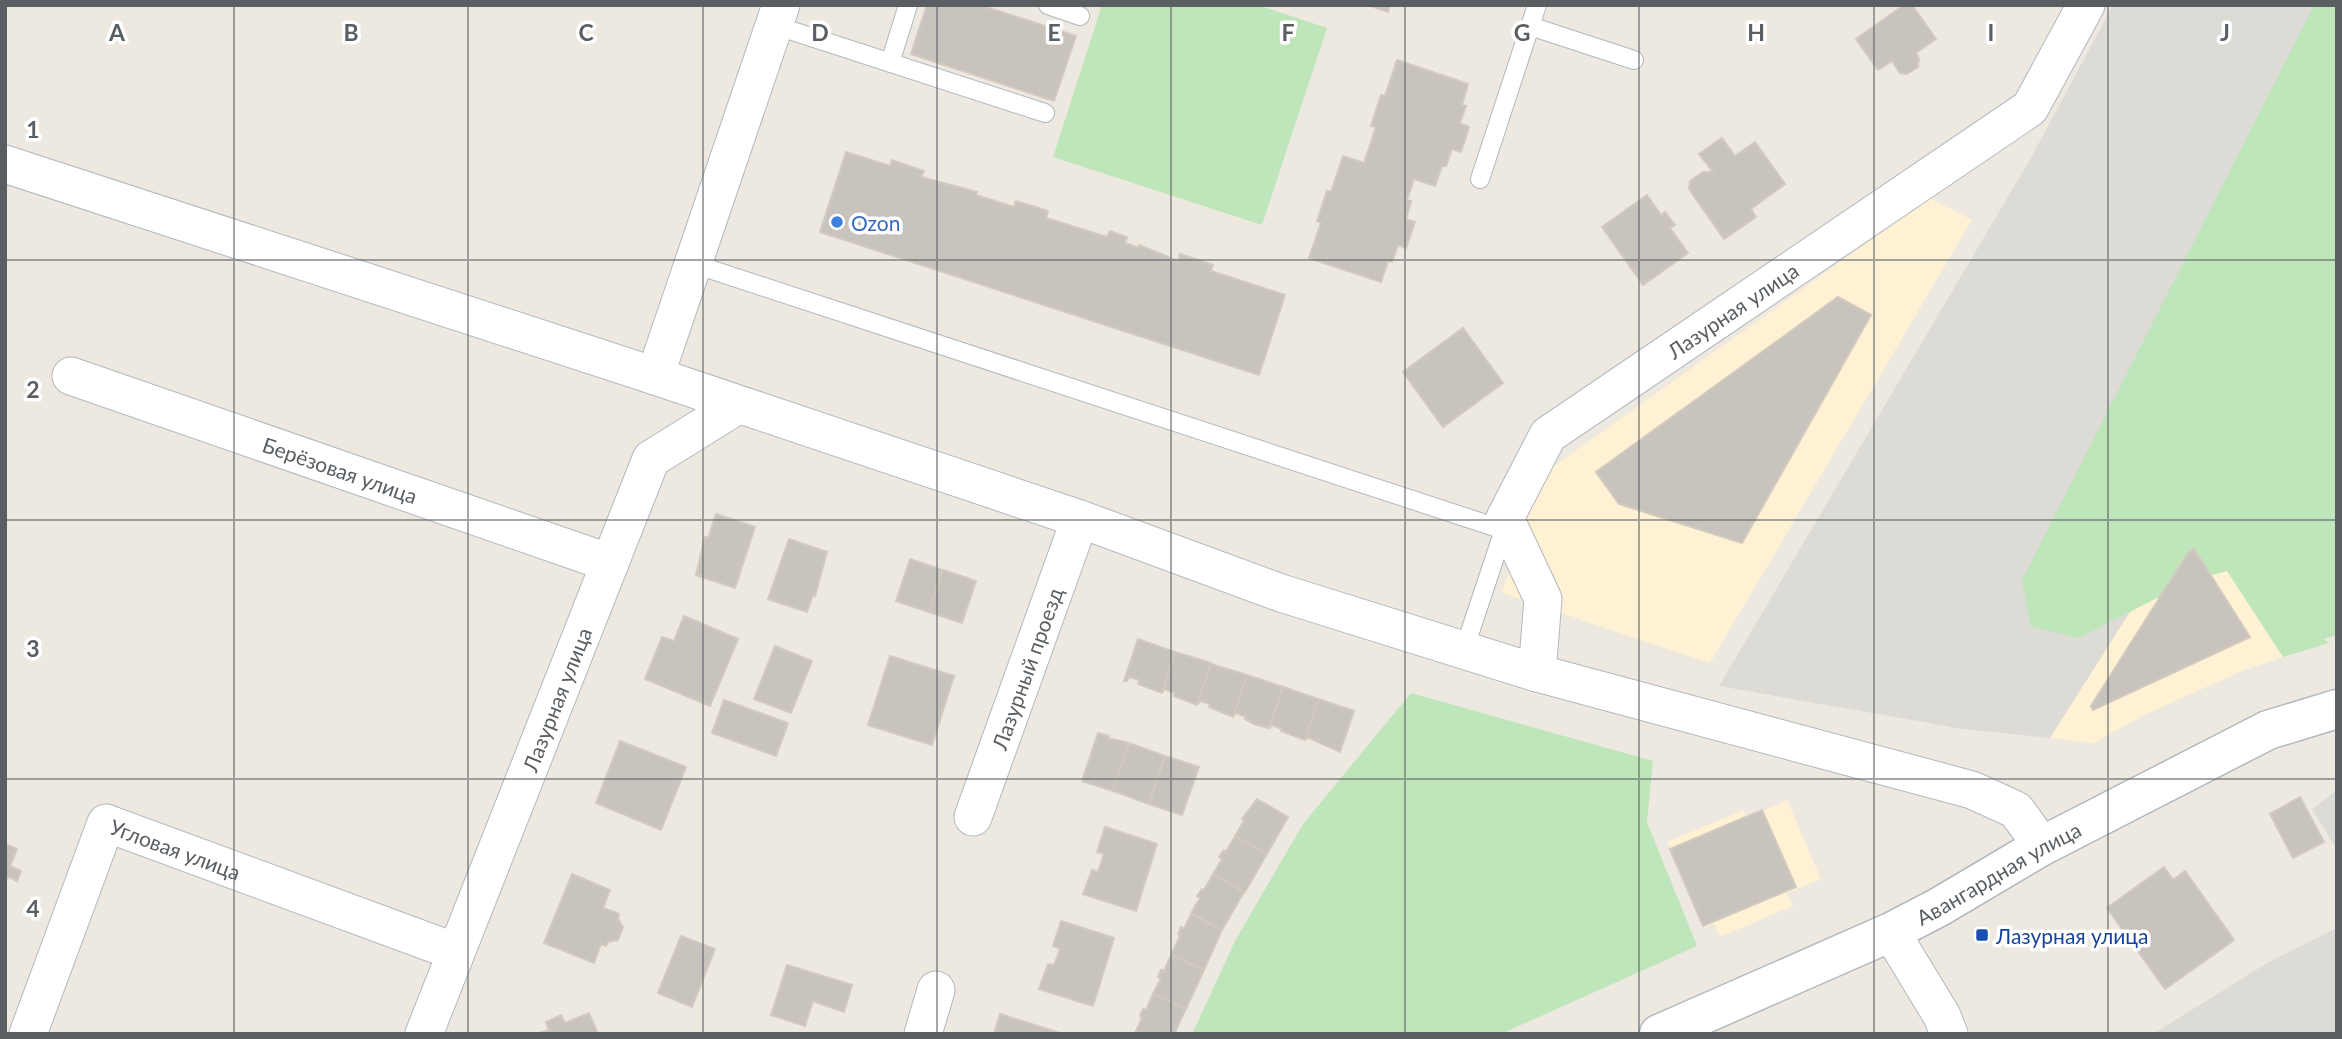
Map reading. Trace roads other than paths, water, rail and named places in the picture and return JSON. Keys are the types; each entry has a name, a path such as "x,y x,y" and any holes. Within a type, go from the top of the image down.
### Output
{"main road":[{"name":"Авангардная улица","path":"1659,1034 1891,932 2042,846 2268,730 2337,709"}],"street":[{"name":"Лазурная улица","path":"1537,673 1543,599 1505,518 1548,435 2030,108 2086,5"},
{"path":"655,376 777,15"},
{"path":"5,164 655,376 1080,519 1281,593 1537,673 1972,790 2016,810 2042,846"},
{"name":"Берёзовая улица","path":"71,376 610,563"},
{"name":"Лазурная улица","path":"424,1034 650,459 738,405"},
{"name":"Лазурный проезд","path":"973,817 1080,519"},
{"name":"Угловая улица","path":"27,1034 106,823 456,952"},
{"path":"1891,932 1942,1016 1949,1034"},
{"path":"923,1034 936,990"}],"lane":[{"path":"890,62 908,5"},
{"path":"1048,5 1080,16"},
{"path":"1480,179 1537,5"},
{"path":"777,15 890,62 1045,113"},
{"path":"1530,26 1634,60"},
{"path":"694,264 1504,530 1464,650"}],"place":[{"name":"Ozon","path":"837,222"},
{"name":"Лазурная улица","path":"1982,935"}]}
